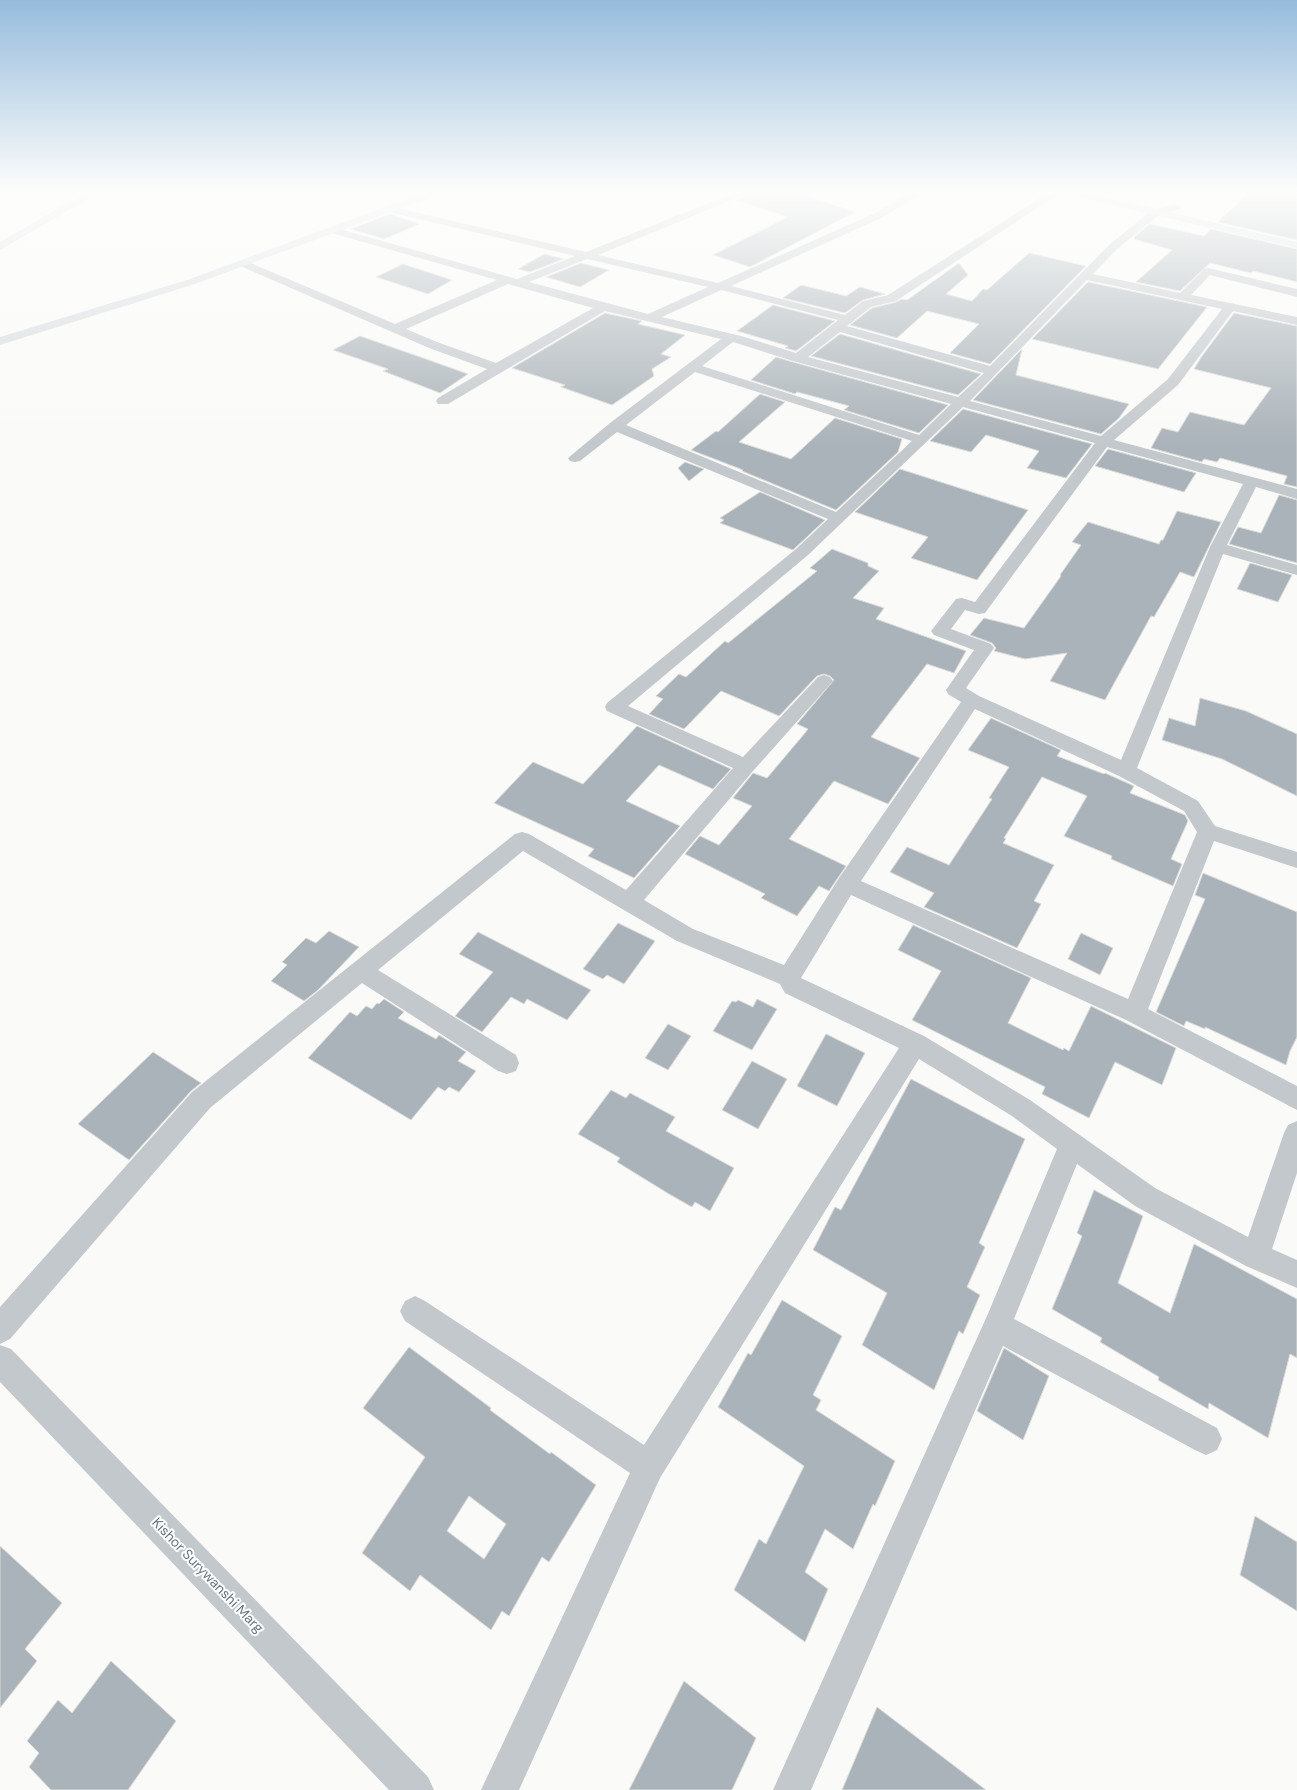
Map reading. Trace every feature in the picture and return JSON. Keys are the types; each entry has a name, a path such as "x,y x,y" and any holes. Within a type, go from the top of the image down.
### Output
{"main road":[{"path":"0,342 206,277"}],"street":[{"path":"274,277 397,328 433,345 497,368"},
{"path":"496,277 604,307 730,338 960,403 1297,494"},
{"path":"397,328 525,277"},
{"path":"677,277 847,319"},
{"path":"650,318 744,277"},
{"path":"798,358 867,304 892,298 925,277"},
{"path":"746,766 614,707 802,552 994,371 1083,277"},
{"path":"1087,277 1297,321"},
{"path":"1183,297 1202,277"},
{"path":"1233,277 1297,293"},
{"path":"443,401 497,368 604,307"},
{"path":"1230,307 1173,382 1103,442 979,609 962,602 940,631 985,648 955,690 972,700 1126,771 1191,806 1208,831 1297,860"},
{"path":"837,327 994,371"},
{"path":"575,458 730,338"},
{"path":"693,367 922,440"},
{"path":"616,426 838,518"},
{"path":"1126,771 1218,547 1251,482"},
{"path":"1218,547 1297,570"},
{"path":"629,902 746,766 824,681"},
{"path":"789,977 847,884 972,700"},
{"path":"1134,1013 1208,831"},
{"path":"0,1329 201,1100 522,840 686,934 789,977 793,986 915,1044 1021,1108 1145,1197 1256,1256 1297,1274"},
{"path":"847,884 1134,1013 1297,1099"},
{"path":"361,971 507,1063"},
{"path":"500,1790 649,1467 915,1044"},
{"path":"1256,1256 1297,1133"},
{"path":"792,1790 997,1326 1072,1144"},
{"path":"415,1311 649,1467"},
{"path":"997,1326 1206,1439"},
{"name":"Kishor Surywanshi Marg","path":"0,1360 415,1790"}],"building":[{"path":"376,277 441,277 452,280 428,294"},
{"path":"546,277 547,277 598,277 580,287"},
{"path":"940,277 966,277 946,294 972,301 983,289 987,290 1002,277 1076,277 990,364 950,353 979,324 927,311 897,338 850,325 872,308 902,299 907,300"},
{"path":"1142,277 1196,277 1180,291 1136,282"},
{"path":"1275,277 1297,277 1297,282"},
{"path":"1088,282 1207,307 1158,369 1032,339"},
{"path":"801,285 846,296 860,287 885,294 863,300 845,313 783,298"},
{"path":"773,305 835,321 796,351 785,348 788,346 737,331"},
{"path":"605,313 642,321 638,324 685,335 661,354 671,357 652,369 654,376 612,405 561,387 565,385 512,368"},
{"path":"1234,313 1297,326 1297,487 1284,484 1287,476 1220,458 1217,462 1204,459 1202,462 1151,448 1162,428 1178,432 1190,412 1244,425 1271,388 1194,369"},
{"path":"840,334 981,374 958,395 811,356"},
{"path":"360,336 468,374 440,393 383,371 388,369 333,350"},
{"path":"1022,349 1016,375 1129,404 1119,418 1101,434 973,400"},
{"path":"776,357 948,405 919,433 844,410 849,406 797,392 795,394 751,380"},
{"path":"760,394 785,402 739,442 791,459 835,418 902,439 898,452 836,510 742,471 743,470 691,450 716,431 718,432"},
{"path":"963,409 1092,444 1066,478 1027,468 1039,451 986,435 971,452 930,441"},
{"path":"1108,449 1196,473 1184,492 1095,466"},
{"path":"685,462 704,469 689,481 678,468"},
{"path":"900,469 1028,510 977,580 911,558 928,537 855,512"},
{"path":"760,492 825,520 793,550 720,523 724,520 720,518"},
{"path":"1279,495 1297,500 1297,563 1229,544 1238,527 1261,533"},
{"path":"1177,511 1221,522 1194,577 1180,572 1154,617 1151,616 1105,700 1050,681 1067,653 1025,659 994,651 996,648 992,643 970,635 984,618 1024,628 1081,545 1072,542 1088,522 1159,544 1161,540 1163,540"},
{"path":"832,549 868,563 868,566 879,571 853,598 884,608 876,619 966,651 954,673 927,664 871,737 920,758 888,804 834,781 789,839 846,866 829,891 819,886 797,916 761,898 765,894 685,854 700,836 719,845 752,806 733,798 753,773 767,778 808,729 797,724 834,680 830,676 824,674 817,676 779,716 721,691 684,729 649,714 663,699 656,696 679,674 686,677 725,641 728,643 817,571 810,568"},
{"path":"1250,563 1292,575 1278,602 1237,589"},
{"path":"1200,698 1246,711 1297,734 1297,796 1222,759 1162,740 1169,718 1195,726"},
{"path":"991,718 1061,750 1057,756 1104,774 1105,773 1134,786 1130,793 1185,815 1188,821 1171,859 1182,864 1173,886 1111,859 1112,856 1064,836 1087,796 1042,777 1004,838 1006,839 1003,843 1054,865 1034,901 1041,904 1017,948 924,907 934,893 890,872 907,847 949,865 992,799 989,798 1009,767 968,750"},
{"path":"637,726 731,769 713,789 659,765 626,801 680,826 634,878 588,856 594,849 494,803 533,762 583,784"},
{"path":"1203,873 1297,912 1297,1037 1290,1051 1286,1065 1205,1027 1205,1029 1186,1021 1184,1026 1156,1012 1205,899 1195,895"},
{"path":"618,923 655,941 624,984 607,975 603,979 583,969"},
{"path":"913,925 1031,978 1008,1023 1063,1050 1064,1048 1069,1051 1091,1006 1176,1048 1162,1085 1115,1062 1089,1118 1042,1094 1045,1087 912,1020 941,971 898,950"},
{"path":"329,931 359,947 318,990 304,1001 271,981 287,965 282,962 306,938 316,943"},
{"path":"478,932 591,990 567,1020 527,999 524,1004 511,997 482,1032 455,1016 493,972 459,954"},
{"path":"1081,933 1113,948 1100,975 1068,959"},
{"path":"384,999 404,1012 398,1018 436,1039 439,1035 466,1052 458,1061 476,1071 459,1092 449,1087 445,1091 438,1087 411,1120 308,1058 350,1012 357,1016 366,1006 372,1009 377,1003 379,1004"},
{"path":"757,999 777,1009 752,1050 713,1031 732,1001 736,1002 738,1000 753,1007"},
{"path":"668,1024 691,1036 668,1070 645,1058"},
{"path":"826,1034 865,1053 837,1106 797,1086"},
{"path":"153,1052 201,1083 191,1091 129,1160 78,1124"},
{"path":"752,1061 787,1079 758,1129 722,1110"},
{"path":"911,1079 1025,1139 979,1243 985,1247 967,1287 980,1295 963,1334 959,1331 934,1390 862,1345 887,1293 813,1250 835,1207 841,1210"},
{"path":"611,1090 626,1098 630,1093 675,1117 666,1131 734,1168 710,1211 695,1202 692,1207 669,1194 617,1162 620,1158 578,1134"},
{"path":"1094,1190 1143,1216 1118,1283 1170,1313 1194,1244 1297,1299 1297,1358 1290,1354 1268,1438 1209,1403 1208,1409 1158,1380 1159,1377 1100,1342 1102,1338 1052,1309 1082,1236 1077,1233"},
{"path":"782,1300 842,1336 813,1395 821,1400 816,1410 895,1461 875,1506 873,1504 853,1549 825,1529 805,1572 828,1589 805,1642 734,1590 759,1539 766,1544 804,1466 718,1407 748,1353 751,1355"},
{"path":"409,1347 491,1408 490,1410 550,1454 551,1452 596,1485 549,1562 542,1557 509,1616 502,1611 491,1630 420,1575 410,1591 362,1553 425,1457 363,1408","holes":["469,1496 506,1524 484,1559 447,1531"]},
{"path":"1004,1348 1049,1376 1023,1440 977,1411"},
{"path":"1255,1516 1297,1542 1297,1611 1240,1575"},
{"path":"0,1546 62,1603 25,1649 37,1661 0,1708"},
{"path":"111,1661 176,1721 128,1790 51,1790 29,1767 39,1753 27,1741 58,1700 72,1713"},
{"path":"684,1681 756,1738 732,1790 629,1790"},
{"path":"877,1707 986,1790 842,1790"}]}
